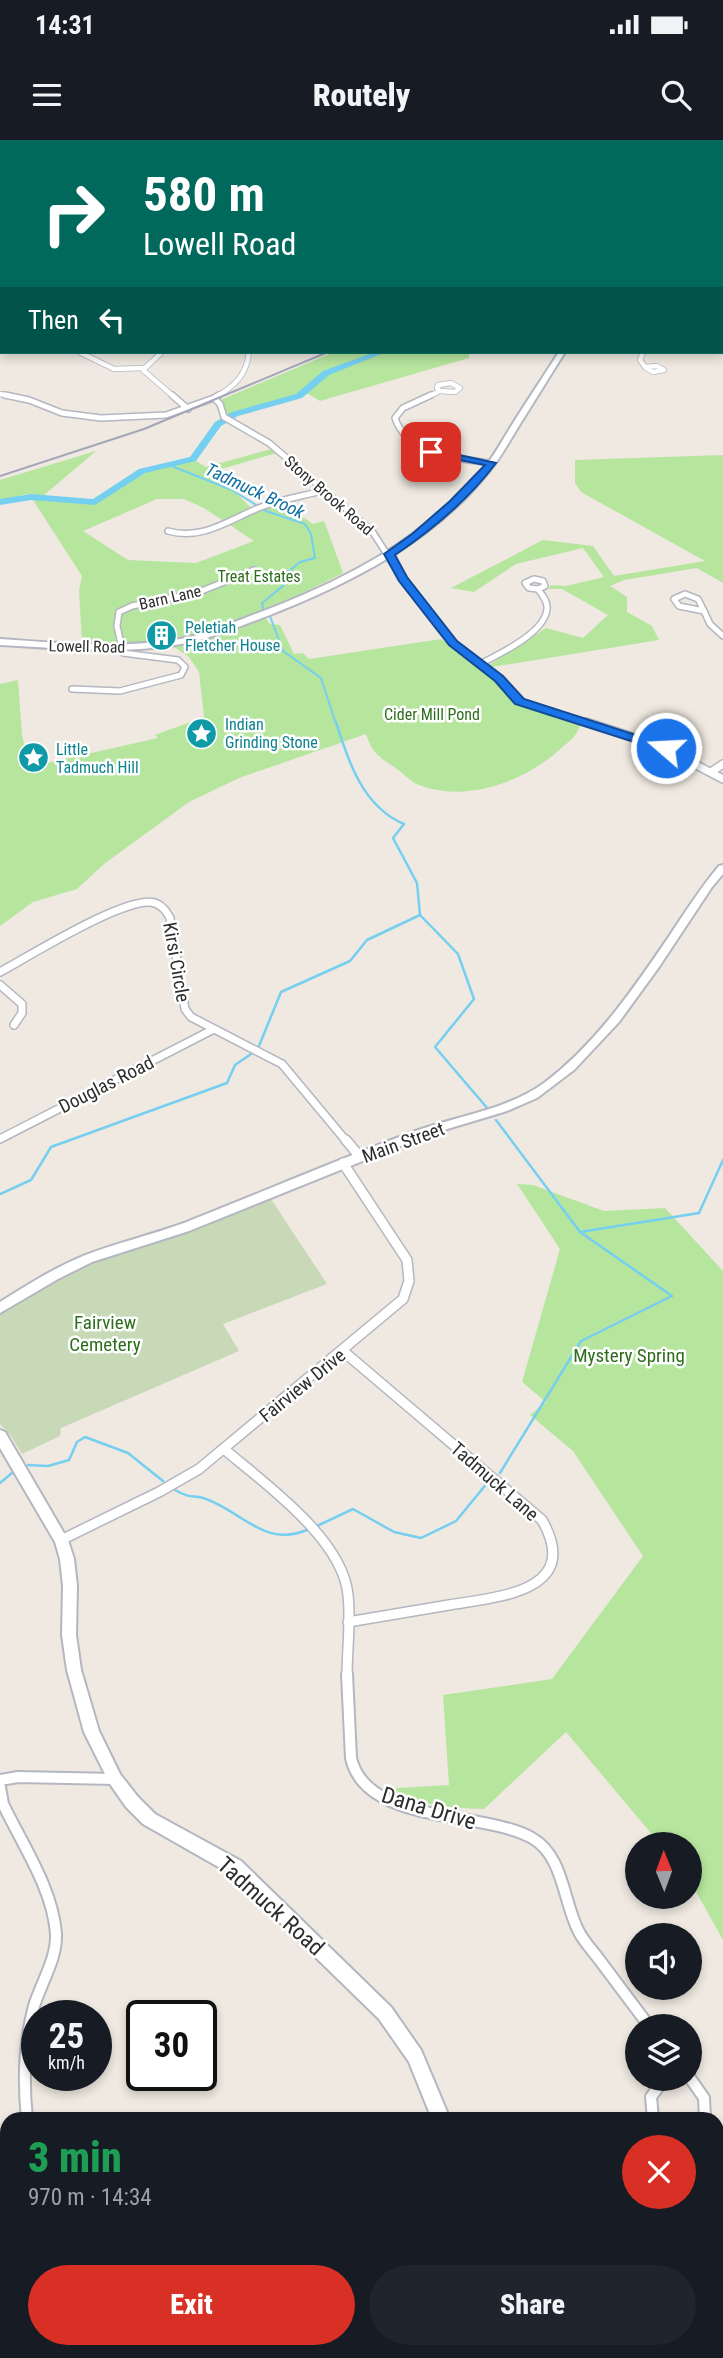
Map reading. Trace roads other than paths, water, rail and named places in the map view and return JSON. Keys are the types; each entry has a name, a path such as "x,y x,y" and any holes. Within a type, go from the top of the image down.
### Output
{"street":[{"path":"83,354 114,369 143,368 160,354"},
{"path":"0,394 85,418 166,415 214,398 241,379 246,370 249,354"},
{"name":"Lowell Road","path":"0,642 120,647 182,642 215,633 282,608 389,554 416,536 475,484 561,354"},
{"path":"642,354 639,360 645,367"},
{"path":"143,368 152,380 188,409"},
{"path":"440,391 403,408 395,418 396,425 416,444 431,452 491,463"},
{"name":"Stony Brook Road","path":"214,398 220,404 224,416 269,443 372,531 403,579 430,610 453,643 499,678 514,696 527,705 658,745 723,779"},
{"path":"168,531 180,534 199,533 281,502 326,490"},
{"name":"Barn Lane","path":"120,647 117,626 121,610 200,592 254,570"},
{"path":"480,664 540,624 548,610 538,589"},
{"path":"704,611 679,606 674,599 681,595 698,598 704,611 710,624 723,636"},
{"path":"72,689 120,691 168,679 184,671 185,666 178,660 130,656 123,653 120,647"},
{"path":"711,772 723,764"},
{"name":"Main Street","path":"0,1308 54,1275 90,1259 195,1223 275,1188 428,1130 513,1106 559,1078 607,1028 708,885 723,868"},
{"name":"Kirsi Circle","path":"0,972 103,916 134,903 153,902 164,908 170,918 185,1009 191,1017 282,1064 360,1157"},
{"path":"0,985 22,1004 22,1013 14,1026"},
{"name":"Douglas Road","path":"0,1139 212,1030"},
{"name":"Fairview Drive","path":"61,1540 159,1492 199,1469 403,1299 410,1281 410,1270 398,1245 343,1163"},
{"name":"Tadmuck Lane","path":"343,1351 542,1520 554,1543 550,1569 540,1581 515,1594 348,1622"},
{"name":"Tadmuck Road","path":"0,1436 61,1540 67,1559 70,1586 69,1635 74,1670 92,1732 115,1779 149,1819 234,1867 385,2013 410,2047 438,2112"},
{"name":"Dana Drive","path":"224,1449 308,1526 339,1565 348,1592 347,1705 350,1747 354,1771 365,1786 389,1801 532,1838 554,1861 579,1932 640,2014"},
{"path":"0,1780 18,1777 115,1779"},
{"path":"0,1787 3,1804 53,1915 56,1936 53,1954 38,1992 24,2056 23,2086 26,2112"},
{"path":"652,2112 650,2100 654,2091"},
{"path":"699,2091 704,2098 705,2112"}],"waterway":[{"path":"0,502 31,497 95,502 142,471 193,459 218,424 235,414 299,396 326,373 377,354"},
{"name":"Tadmuck Brook","path":"169,465 232,490 266,511 305,524 311,534 315,558 300,562 287,573 284,585 262,603 263,609"},
{"name":"Tadmuck Brook","path":"270,616 283,651 321,678 336,724"},
{"name":"Tadmuck Brook","path":"336,722 352,767 368,795 390,816 404,824 393,838 417,883 420,915"},
{"path":"259,1046 281,992 350,961 367,940 420,915"},
{"name":"Tadmuck Brook","path":"420,915 458,954 474,999 435,1047 488,1109"},
{"path":"0,1194 31,1180 51,1147 227,1083 235,1065 251,1054"},
{"name":"Tadmuck Brook","path":"496,1120 580,1232"},
{"path":"580,1232 699,1213 723,1160"},
{"name":"Tadmuck Brook","path":"500,1473 581,1341 672,1296 580,1232"},
{"name":"Tadmuck Brook","path":"28,1465 48,1466 69,1460 77,1442 85,1437 128,1453 163,1481"},
{"name":"Tadmuck Brook","path":"0,1483 12,1473"},
{"name":"Tadmuck Brook","path":"315,1527 353,1509 394,1532 421,1538 456,1521 488,1482"},
{"name":"Tadmuck Brook","path":"175,1490 219,1505 267,1532 280,1535 309,1529"}],"railway":[{"path":"0,476 144,429 323,354"}],"place":[{"name":"Peletiah Fletcher House","path":"162,636"},
{"name":"Indian Grinding Stone","path":"202,733"},
{"name":"Little Tadmuch Hill","path":"33,758"}],"park label":[{"name":"Treat Estates","path":"259,576"},
{"name":"Cider Mill Pond","path":"432,714"},
{"name":"Fairview Cemetery","path":"105,1333"},
{"name":"Mystery Spring","path":"629,1355"}]}
